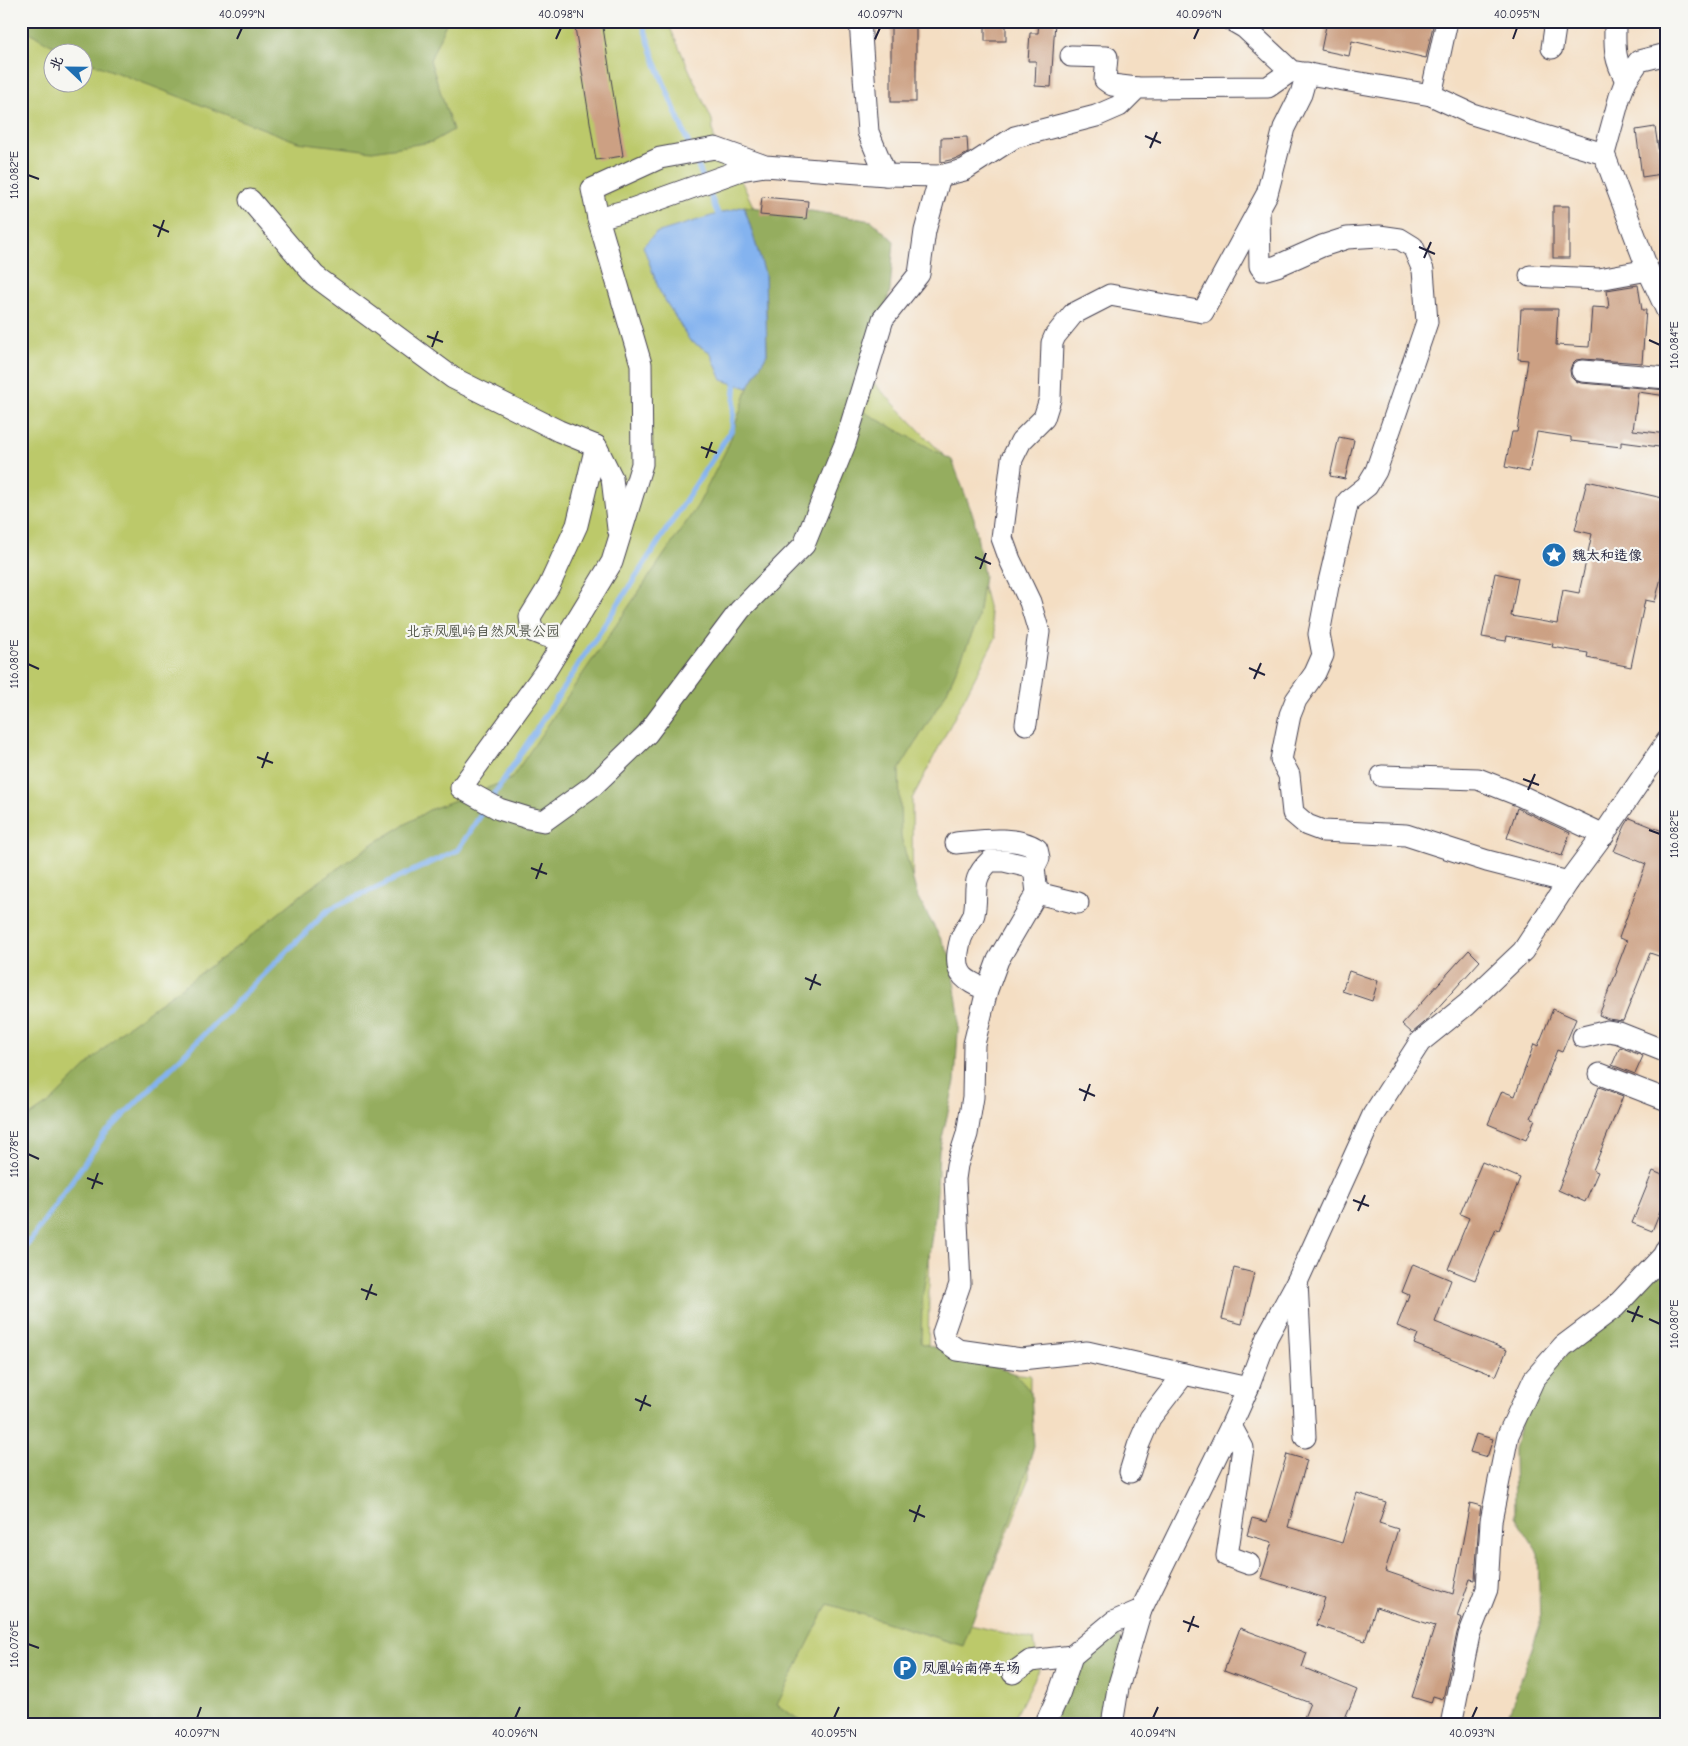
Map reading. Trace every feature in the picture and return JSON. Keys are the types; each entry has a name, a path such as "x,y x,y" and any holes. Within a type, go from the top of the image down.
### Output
{"street":[{"path":"860,21 868,132 886,175"},
{"path":"1233,21 1245,28 1299,72 1431,96 1472,114 1604,154"},
{"path":"1431,96 1447,21"},
{"path":"1552,48 1556,21"},
{"path":"1615,21 1617,64 1626,80"},
{"path":"1667,54 1639,61 1626,80 1604,154 1648,270 1667,312"},
{"path":"1070,56 1107,58 1105,80 1112,84 1137,88 1268,87 1299,72"},
{"path":"1026,724 1039,632 1030,602 1002,538 1012,459 1021,441 1044,418 1050,399 1052,342 1072,314 1110,295 1203,312 1267,194 1284,128 1301,94 1299,72"},
{"path":"598,218 632,209 741,170 765,166 886,175 940,176 964,170 1015,138 1096,116 1119,106 1137,88"},
{"path":"765,166 715,148 660,158 592,188 598,218 641,364 642,464 612,562 545,672 461,788 479,796 499,809 544,821 594,785 647,734 740,610 804,545 845,444 883,319 919,274 925,231 940,176"},
{"path":"250,200 314,276 453,378 559,431 596,446 612,478 618,522 617,544"},
{"path":"1259,210 1260,266 1263,270 1347,238 1379,236 1400,239 1413,247 1423,270 1427,322 1376,471 1367,486 1348,501 1343,515 1319,634 1323,655 1315,673 1296,700 1290,715 1281,760 1289,775 1293,813 1307,825 1323,831 1406,835 1568,882"},
{"path":"1530,276 1600,279 1648,270"},
{"path":"1582,371 1667,378"},
{"path":"564,640 532,631 530,617 549,586 577,525 596,446"},
{"path":"1112,1725 1118,1688 1142,1610 1231,1426 1248,1388 1267,1337 1297,1282 1373,1116 1420,1042 1466,1006 1523,951 1568,882 1604,835 1667,741"},
{"path":"1382,776 1478,779 1521,796 1604,835"},
{"path":"956,843 1014,841 1030,844 1037,849 1039,858 1034,868 1037,893 998,960 987,990 974,1044 973,1097 967,1134 955,1179 960,1284 943,1333 945,1342 958,1350 1021,1359 1087,1352 1248,1388"},
{"path":"987,990 965,979 958,970 961,936 974,916 976,883 980,870 990,861 1004,860 1034,868"},
{"path":"1037,893 1078,902"},
{"path":"1583,1037 1608,1031 1619,1033 1667,1052"},
{"path":"1600,1074 1667,1100"},
{"path":"1452,1725 1469,1635 1487,1589 1491,1521 1508,1435 1534,1379 1563,1346 1615,1307 1663,1256 1667,1248"},
{"path":"1297,1282 1305,1437"},
{"path":"1130,1472 1138,1446 1150,1418 1184,1374"},
{"path":"1231,1426 1243,1448 1227,1556 1249,1564"},
{"path":"1045,1725 1059,1694 1072,1656 1113,1622 1142,1610"},
{"path":"1013,1673 1030,1661 1072,1656"}],"green space":[{"name":"北京凤凰岭自然风景公园","path":"21,21 667,21 712,120 715,148 732,161 765,232 868,377 951,463 996,637 912,799 913,947 930,1215 928,1365 1030,1375 1029,1480 970,1625 1034,1640 1039,1670 1011,1725 21,1725"},
{"path":"21,21 447,21 430,60 453,130 432,142 372,151 298,142 92,63 92,42 46,42 21,25"},
{"name":"北京凤凰岭自然风景公园","path":"744,206 781,211 811,211 872,221 894,241 890,291 867,370 862,411 952,460 974,518 984,576 977,623 946,693 899,770 901,837 918,898 950,955 959,1015 955,1082 939,1151 936,1209 922,1300 921,1343 1014,1373 1031,1392 1034,1446 1020,1493 963,1646 828,1604 777,1705 807,1725 21,1725 21,1122 49,1103 123,1030 238,946 306,891 371,845 429,810 511,779 698,505 728,446 748,388 767,354 765,274"},
{"path":"1667,1243 1667,1725 1505,1725 1540,1625 1538,1553 1515,1517 1514,1449 1527,1398"},
{"path":"1117,1636 1126,1646 1110,1725 1024,1725 1081,1663"}],"water":[{"path":"744,206 765,274 767,354 748,388 722,380 710,352 690,341 660,292 643,246 656,233"}],"building":[{"path":"574,21 602,21 623,156 596,160"},
{"path":"891,21 916,21 916,102 891,102"},
{"path":"985,21 1006,21 1006,41 985,41"},
{"path":"1039,21 1055,21 1051,87 1035,86 1036,61 1028,61 1030,33 1038,33"},
{"path":"1327,21 1434,21 1426,58 1352,41 1349,56 1321,50"},
{"path":"1655,127 1662,174 1642,177 1636,130"},
{"path":"967,137 968,153 959,158 941,162 941,138"},
{"path":"762,197 808,201 806,219 760,215"},
{"path":"1553,206 1569,206 1569,258 1553,258"},
{"path":"1638,285 1642,310 1646,310 1642,363 1576,360 1570,370 1571,377 1581,383 1667,390 1667,396 1638,392 1633,430 1667,434 1667,448 1621,442 1621,447 1571,441 1571,437 1537,432 1529,472 1505,467 1512,432 1517,432 1528,360 1518,359 1521,309 1558,309 1556,345 1589,347 1592,307 1609,308 1607,290"},
{"path":"1339,437 1354,440 1345,479 1330,476"},
{"path":"1587,481 1667,499 1667,554 1655,602 1645,600 1631,667 1587,658 1588,653 1552,647 1553,644 1507,636 1506,641 1482,637 1495,573 1518,578 1511,616 1557,624 1563,590 1579,593 1592,534 1575,530"},
{"path":"1517,808 1570,833 1562,856 1507,838"},
{"path":"1630,818 1667,833 1667,959 1650,953 1623,1021 1608,1019 1599,1015 1627,941 1619,938 1646,864 1614,851"},
{"path":"1469,950 1480,961 1424,1023 1412,1033 1402,1024"},
{"path":"1349,971 1378,981 1372,1001 1342,991"},
{"path":"1553,1009 1576,1019 1562,1052 1557,1050 1531,1118 1535,1119 1526,1140 1488,1124 1502,1091 1515,1096 1534,1044 1538,1046"},
{"path":"1620,1047 1643,1056 1635,1074 1612,1065"},
{"path":"1599,1087 1623,1096 1593,1170 1598,1172 1585,1202 1558,1190"},
{"path":"1482,1162 1520,1178 1499,1230 1496,1229 1475,1280 1448,1269 1469,1218 1460,1214"},
{"path":"1653,1171 1667,1177 1667,1194 1652,1231 1632,1223"},
{"path":"1413,1264 1451,1280 1435,1322 1507,1350 1496,1376 1414,1344 1418,1334 1397,1326 1409,1295 1402,1292"},
{"path":"1234,1268 1254,1273 1242,1324 1222,1319"},
{"path":"1476,1434 1493,1439 1487,1457 1470,1452"},
{"path":"1287,1454 1307,1460 1288,1527 1342,1543 1357,1493 1386,1502 1379,1523 1398,1529 1385,1571 1453,1594 1470,1503 1481,1506 1475,1580 1470,1579 1457,1616 1462,1618 1443,1699 1433,1696 1431,1703 1412,1697 1435,1626 1376,1607 1365,1641 1316,1625 1325,1598 1261,1578 1272,1542 1247,1535 1252,1518 1267,1522"},
{"path":"1240,1628 1307,1653 1302,1667 1357,1690 1342,1725 1301,1725 1310,1703 1224,1671"}],"waterway":[{"path":"642,21 656,64 690,147"},
{"path":"694,156 720,219"},
{"path":"21,1254 104,1135 328,910 458,850 732,429 736,378"}],"place":[{"name":"魏太和造像","path":"1554,555"},
{"name":"凤凰岭南停车场","path":"905,1668"}]}
